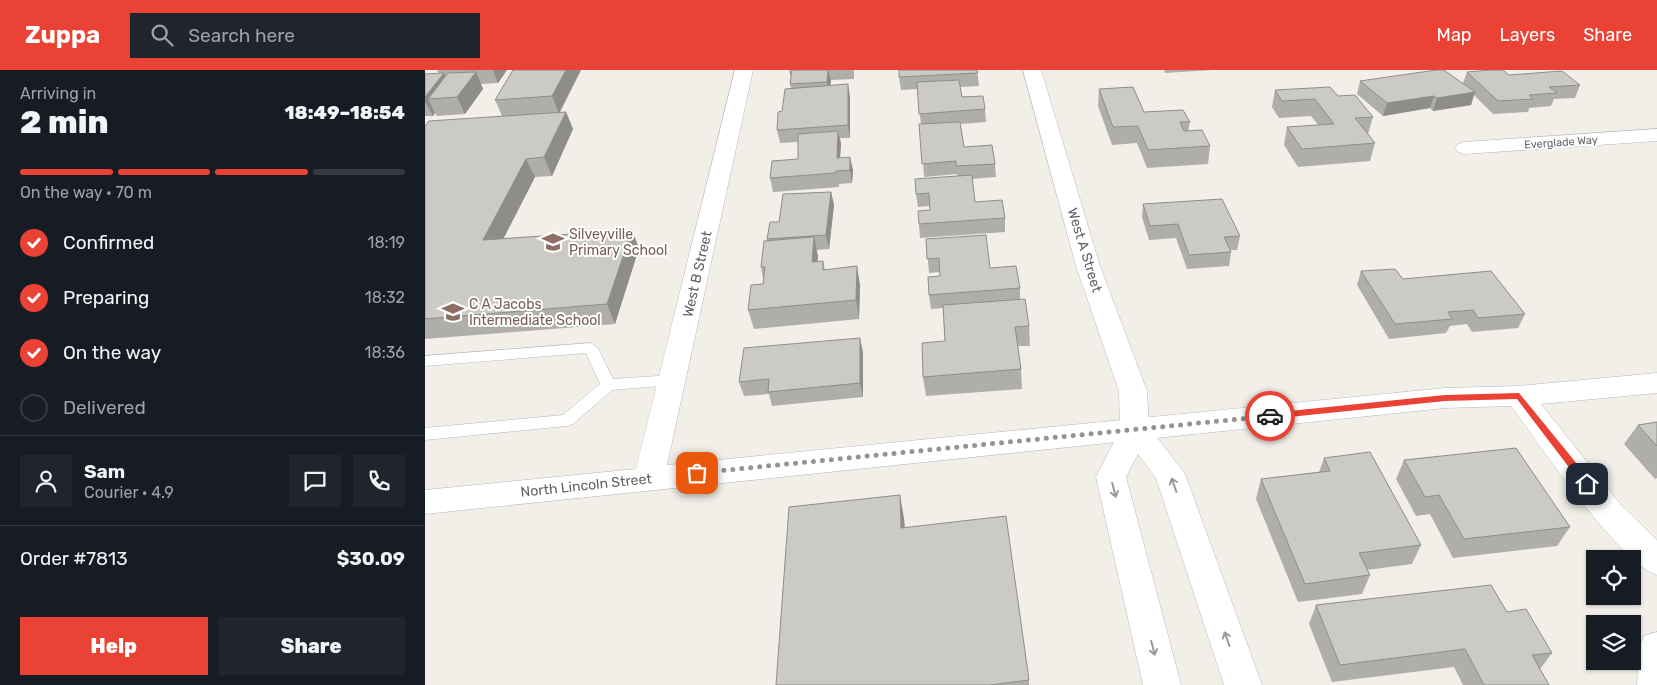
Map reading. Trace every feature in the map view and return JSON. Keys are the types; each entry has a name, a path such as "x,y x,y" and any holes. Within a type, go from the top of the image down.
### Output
{"street":[{"name":"West B Street","path":"649,478 744,70"},
{"name":"West A Street","path":"1032,70 1088,266 1133,391 1135,430 1111,478 1162,685"},
{"name":"Everglade Way","path":"1465,148 1657,135"},
{"name":"North Lincoln Street","path":"425,502 1445,398 1519,396 1657,383"},
{"path":"1519,396 1609,514 1657,561"},
{"path":"1135,430 1171,474 1243,685"},
{"path":"1656,685 1657,648"}],"lane":[{"path":"425,361 591,348 608,385"},
{"path":"425,434 567,420 608,385 673,380"}],"building":[{"path":"513,70 566,70 552,96 495,100"},
{"path":"792,70 828,70 827,82 790,84"},
{"path":"899,70 977,70 978,73 899,77"},
{"path":"1444,70 1475,92 1387,103 1360,81"},
{"path":"1503,70 1509,75 1562,71 1580,85 1549,87 1557,93 1529,95 1533,99 1498,101 1467,72"},
{"path":"476,72 457,97 428,99 448,73"},
{"path":"444,73 425,97 425,74"},
{"path":"959,80 962,97 983,96 985,109 919,114 917,82"},
{"path":"848,84 848,125 777,130 778,112 782,111 785,89"},
{"path":"1133,87 1144,112 1183,110 1190,122 1180,122 1184,131 1202,130 1210,146 1148,150 1138,126 1113,127 1099,89"},
{"path":"1330,87 1338,96 1355,95 1373,117 1355,118 1375,143 1302,149 1287,127 1334,124 1315,99 1282,101 1275,90"},
{"path":"566,112 544,157 526,159 483,240 632,230 607,304 425,319 425,126 429,121"},
{"path":"960,122 964,147 992,145 995,164 956,166 956,161 922,164 919,124"},
{"path":"838,131 837,158 850,157 850,170 836,171 836,173 770,178 772,161 798,159 798,134"},
{"path":"972,175 975,202 1002,200 1005,218 919,224 918,211 930,210 929,193 916,194 915,179"},
{"path":"831,192 826,235 767,239 770,222 779,222 783,194"},
{"path":"1222,199 1240,236 1224,237 1231,252 1189,255 1178,224 1150,226 1143,204"},
{"path":"986,235 990,268 1016,266 1020,288 929,295 928,277 940,276 939,258 927,259 926,239"},
{"path":"814,237 812,262 823,261 823,270 857,266 856,300 748,310 751,285 763,284 765,267 761,267 764,241"},
{"path":"1395,269 1403,279 1491,271 1525,314 1478,318 1473,310 1448,312 1452,319 1395,324 1361,271"},
{"path":"1025,299 1029,326 1015,327 1021,369 923,377 922,343 945,341 943,305"},
{"path":"860,338 860,383 768,392 769,379 739,382 744,348"},
{"path":"1657,422 1657,446 1638,425"},
{"path":"1516,448 1570,527 1464,539 1439,495 1425,497 1404,460"},
{"path":"1370,452 1421,545 1359,553 1370,575 1305,584 1261,479 1330,471 1324,458"},
{"path":"900,495 901,528 1006,516 1029,680 990,685 776,685 789,507"},
{"path":"1491,585 1507,612 1526,609 1552,653 1532,655 1549,685 1484,685 1465,649 1340,665 1316,605"}],"way so far":[{"path":"697,473 1270,416"}],"place":[{"name":"Silveyville Primary School","path":"553,242"},
{"name":"C A Jacobs Intermediate School","path":"453,312"}],"route":[{"path":"1270,416 1445,398 1519,396 1587,484"}]}
